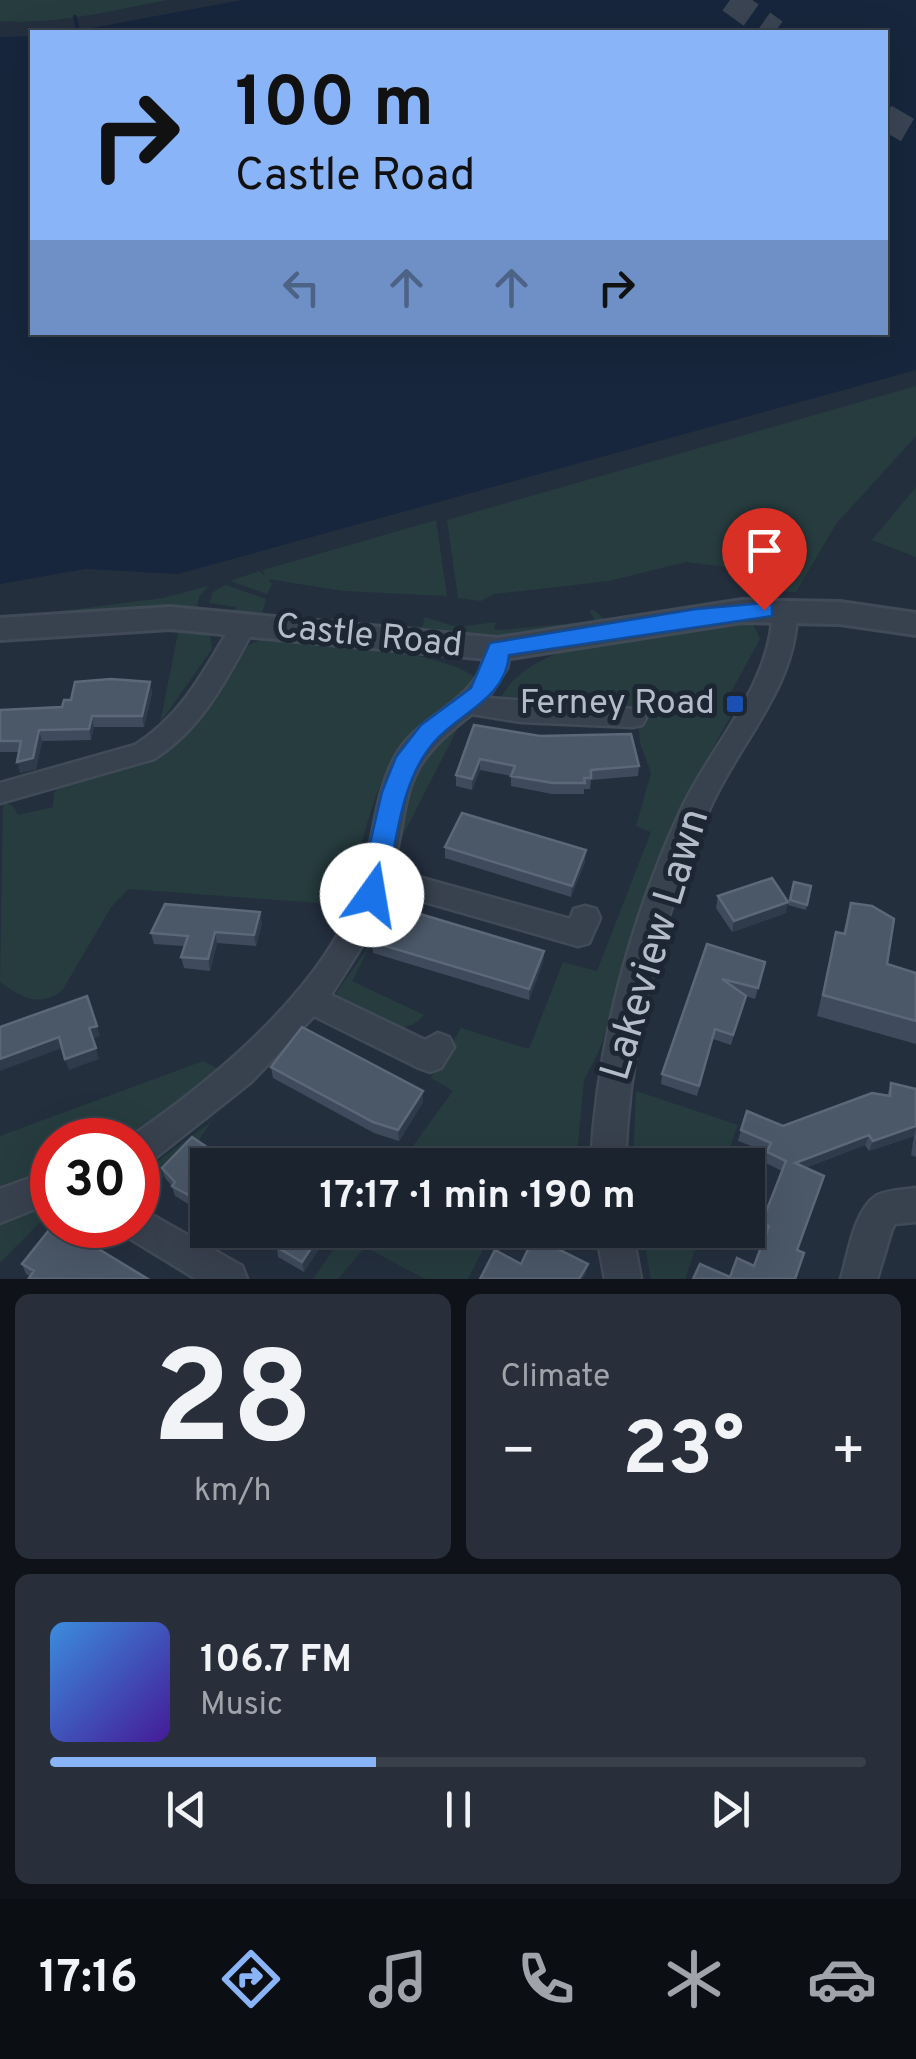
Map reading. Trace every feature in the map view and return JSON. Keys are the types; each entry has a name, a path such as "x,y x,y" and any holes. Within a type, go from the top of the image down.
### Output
{"street":[{"name":"Castle Road","path":"0,629 140,617 498,649 696,616 784,610 916,624"},
{"name":"Lakeview Lawn","path":"608,1148 608,1116 633,993 693,814 774,664 785,630 784,610"},
{"path":"0,793 33,796 144,752 173,734 197,704 244,625"},
{"path":"160,1136 220,1092 308,998 353,934 377,877 395,792 408,757 429,732 468,704 490,678 498,649"},
{"path":"468,704 521,713 633,718"},
{"path":"377,877 578,934 585,918"},
{"path":"308,998 430,1058 438,1046"},
{"path":"0,1206 30,1194"},
{"path":"859,1279 877,1220 886,1209 916,1205"},
{"path":"160,1237 229,1279"},
{"path":"617,1248 623,1279"}],"green space":[{"path":"0,0 168,0 85,16 21,22 0,21"},
{"path":"916,386 916,436 836,524 796,592 742,591 740,571 757,566 758,562 727,567 686,562 609,581 494,594 481,601 458,598 447,520"},
{"path":"916,487 916,557 872,540"},
{"path":"436,520 447,596 343,591 268,579 272,584 267,594 230,581 260,571 265,577 263,570"},
{"path":"226,585 266,599 262,614 422,627 425,617 457,627 496,622 494,629 501,630 595,621 589,610 594,610 607,622 508,639 233,615 236,607 209,603 213,592"},
{"path":"208,586 199,597 196,613 151,609 0,619 163,598"},
{"path":"744,620 754,626 760,639 724,705 734,710 687,795 599,1051 584,1080 578,1148 411,1148 453,1091 431,1078 461,1028 529,1049 563,962 597,971 651,832 636,826 651,773 640,743 637,711 604,708 593,693 558,691 554,703 500,700 516,678 541,661 573,648 645,632"},
{"path":"179,628 210,636 212,649 160,723"},
{"path":"264,638 408,654 461,669 477,679 473,688 424,723 397,753 369,816 345,905 129,889 111,907 62,991 45,999 30,999 0,982 3,802 13,806 18,815 53,807 54,793 63,782 151,756 241,649"},
{"path":"458,728 402,837 411,790 423,759 444,735"},
{"path":"372,942 352,981 424,1015 415,1023 405,1027 384,1024 341,1000 336,993"},
{"path":"203,1061 224,1072 160,1120 49,1118"},
{"path":"636,1091 738,1125 730,1148 634,1148"},
{"path":"212,1121 194,1147 160,1180 160,1159"},
{"path":"30,1125 30,1182 0,1192 0,1136"},
{"path":"30,1212 30,1232 0,1263 0,1224"},
{"path":"335,1248 364,1248 338,1279 313,1279"},
{"path":"367,1248 484,1248 468,1279 425,1279"},
{"path":"645,1248 696,1248 685,1279 651,1279"}],"water":[{"path":"242,0 916,0 916,370 178,574 85,569 0,584 0,37 30,36 30,335 888,335 888,30 81,30"}],"building":[{"path":"75,682 150,682 142,716 92,716 89,729 39,730 33,758 17,762 21,741 0,741 0,710 62,707 64,700 71,700"},
{"path":"474,725 540,736 631,734 639,766 591,770 591,778 584,778 585,783 553,783 511,776 515,766 480,759 472,779 456,775"},
{"path":"462,813 586,850 572,886 445,847"},
{"path":"772,878 788,902 734,921 718,896"},
{"path":"794,882 811,886 807,905 790,900"},
{"path":"851,903 872,906 894,919 887,964 916,973 916,1021 823,995 836,932 845,934"},
{"path":"165,904 260,912 254,935 215,932 208,959 181,957 188,936 151,933"},
{"path":"390,905 544,951 529,989 372,942"},
{"path":"707,944 765,962 758,988 722,979 746,996 733,1035 715,1029 699,1086 662,1074"},
{"path":"87,996 97,1026 89,1028 96,1048 65,1059 59,1037 0,1059 0,1027"},
{"path":"302,1027 423,1091 398,1130 373,1122 271,1067"},
{"path":"891,1083 916,1089 916,1126 873,1141 869,1135 795,1163 824,1176 797,1250 804,1253 795,1279 693,1279 700,1264 730,1277 737,1258 754,1266 761,1248 765,1248 769,1226 765,1224 765,1214 786,1161 767,1152 771,1143 741,1130 747,1111 783,1126 872,1093 890,1096"},
{"path":"192,1137 208,1148 190,1148 190,1196 172,1186 175,1182 162,1168"},
{"path":"35,1248 97,1248 148,1279 31,1279 34,1271 22,1264"},
{"path":"279,1248 311,1248 302,1262"},
{"path":"529,1248 556,1248 588,1264 579,1279 480,1279 495,1250 521,1264"}],"waterway":[{"path":"75,17 78,30"}],"tunnel":[{"path":"730,0 772,30"},
{"path":"888,119 916,135"}],"place":[{"name":"Ferney Road","path":"735,704"}],"route":[{"path":"372,895 395,792 408,757 429,732 480,693 497,662 498,649 696,616 764,610"}]}
